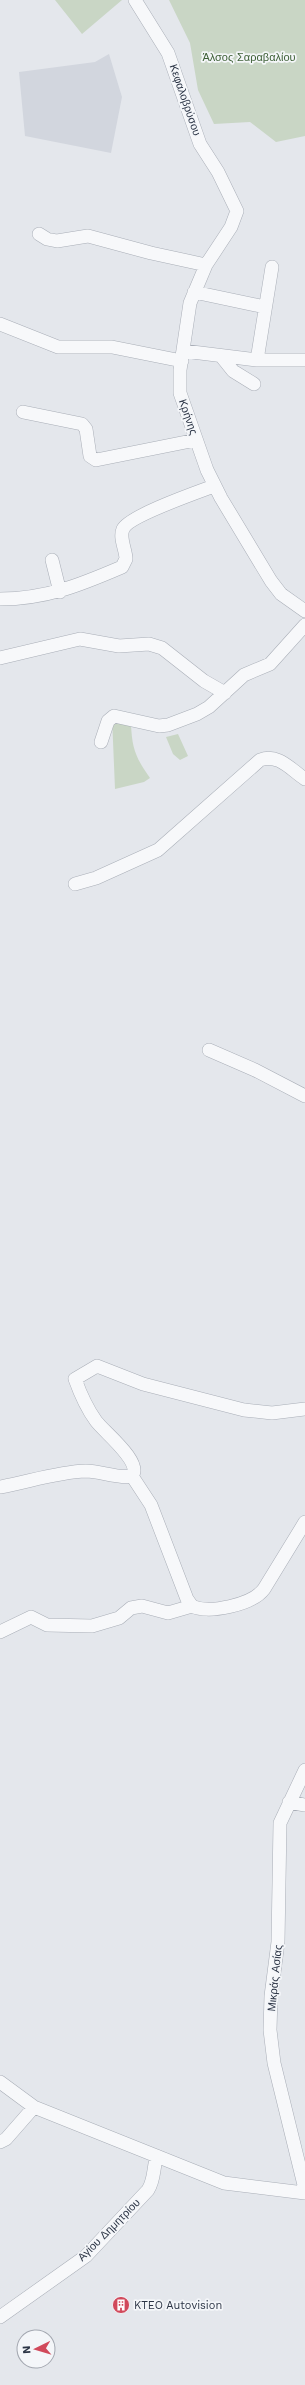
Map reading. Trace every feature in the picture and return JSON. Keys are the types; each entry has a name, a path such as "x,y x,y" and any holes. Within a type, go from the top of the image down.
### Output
{"street":[{"name":"Κεφαλοβρύσου","path":"135,0 168,53 200,144 233,201"},
{"name":"Κρήνης","path":"233,201 237,211 235,221 206,265 194,292 183,356 180,392 196,440 214,486 271,581 281,594 305,611"},
{"path":"39,234 47,239 57,241 88,236 151,253 206,265"},
{"path":"257,360 272,267"},
{"path":"194,292 265,306"},
{"path":"0,324 58,347 112,347 183,356 221,356 257,360 305,360"},
{"path":"221,356 233,371 254,384"},
{"path":"23,412 82,424 86,429 90,456 96,460 196,440"},
{"path":"0,599 19,599 60,592 124,565 126,555 122,534 126,525 165,504 214,486"},
{"path":"52,560 60,592"},
{"path":"101,742 108,721 114,716 125,717 151,725 168,725 209,707 244,675 270,664 305,625"},
{"path":"0,658 80,639 120,646 149,644 162,648 194,674 224,693"},
{"path":"75,884 96,878 158,850 257,761 266,758 286,763 305,779"},
{"path":"209,1050 255,1070 305,1096"},
{"path":"132,1476 134,1470 128,1456 96,1421 76,1380 77,1377 96,1366 142,1384 244,1410 272,1413 305,1409"},
{"path":"0,1487 73,1472 94,1471 126,1477 132,1476"},
{"path":"132,1476 151,1505 187,1599 192,1606"},
{"path":"0,1632 31,1617 47,1625 92,1626 120,1618 131,1608 142,1606 168,1613 192,1606 210,1609 244,1603 255,1597 264,1589 305,1522"},
{"name":"Μικράς Ασίας","path":"305,1770 280,1823 278,1836 278,1942 271,1996 270,2030 274,2063 305,2189"},
{"path":"289,1802 305,1805"},
{"path":"0,2082 34,2107 224,2183 305,2193"},
{"path":"0,2142 6,2139 34,2107"},
{"name":"Αγίου Δημητρίου","path":"0,2317 71,2267 104,2239 148,2190 152,2182 153,2166 157,2156"}],"shaded area":[{"path":"109,54 122,97 111,153 25,136 19,72 95,62"}],"green space":[{"path":"55,0 122,0 82,34"},
{"name":"Άλσος Σαραβαλίου","path":"169,0 305,0 305,136 276,142 250,122 214,124 198,90 190,43"},
{"path":"112,717 131,724 132,740 136,753 141,765 150,778 144,782 115,789"},
{"path":"178,734 188,756 180,760 173,754 166,737"}],"place":[{"name":"KTEO Autovision","path":"121,2305"}]}
